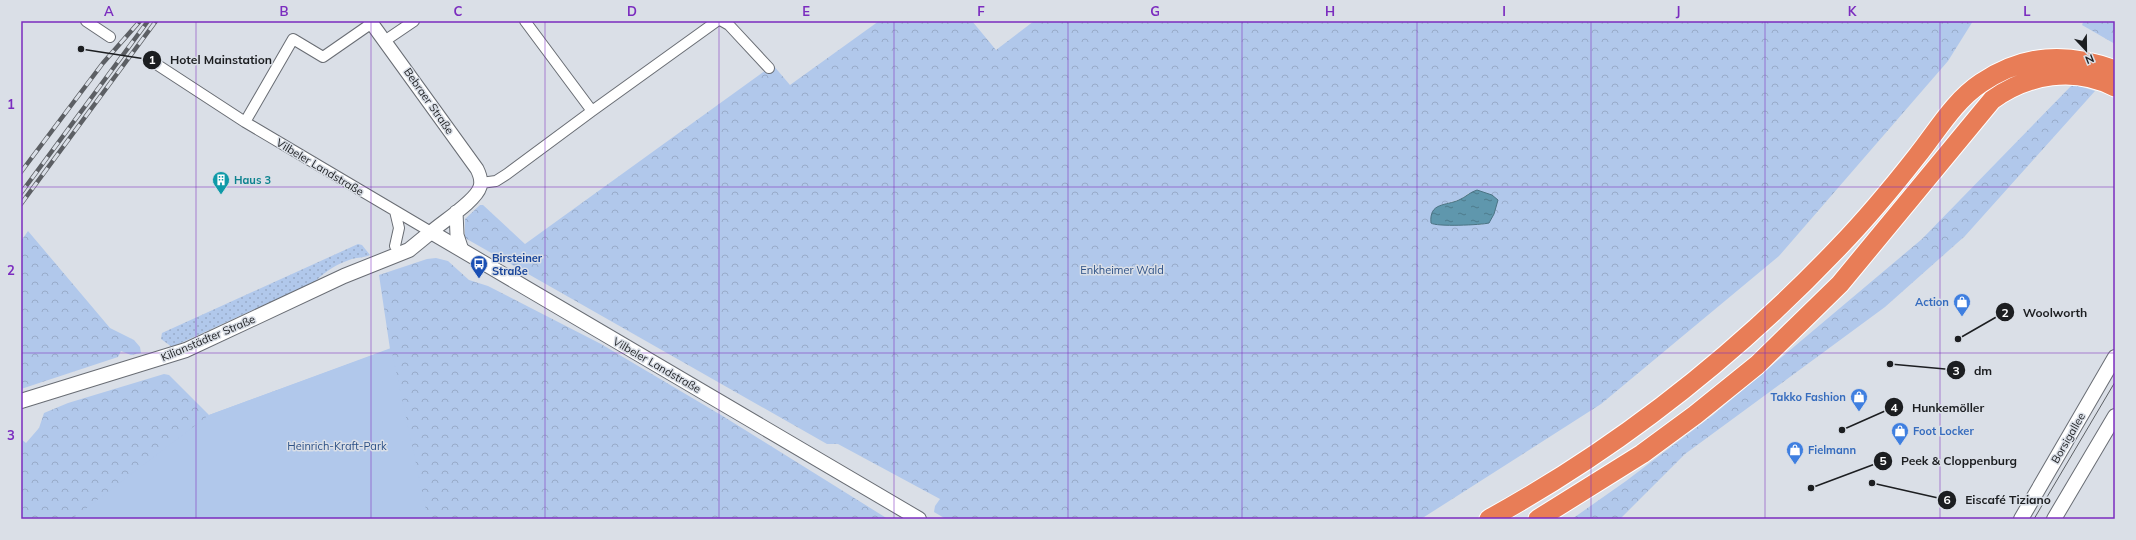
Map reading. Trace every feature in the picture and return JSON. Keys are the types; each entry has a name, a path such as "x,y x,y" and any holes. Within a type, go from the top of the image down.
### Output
{"highway":[{"path":"1489,519 1558,480 1615,442 1672,401 1727,356 1792,295 1839,247 1890,190 1962,99 1979,84 2017,64 2053,58 2085,61 2115,70"},
{"path":"1538,519 1642,454 1696,415 1757,365 1840,284 1992,100 2016,85 2050,75 2094,78 2115,87"}],"main road":[{"name":"Kilianstädter Straße","path":"344,276 366,261 395,246 431,232"},
{"path":"409,250 431,232"},
{"name":"Vilbeler Landstraße","path":"431,232 920,519"},
{"path":"409,250 434,246 462,250"},
{"name":"Kilianstädter Straße","path":"21,401 180,352 344,276 409,250"},
{"name":"Borsigallee","path":"2021,519 2115,357"},
{"path":"2054,519 2114,420"}],"street":[{"path":"86,21 110,37"},
{"path":"386,40 414,21"},
{"path":"525,21 592,111"},
{"path":"431,232 478,192 481,183 490,183 502,178 717,21"},
{"path":"722,21 729,25 769,68"},
{"name":"Bebraer Straße","path":"245,122 293,39 323,56 371,22 386,40 477,169 481,183"},
{"name":"Vilbeler Landstraße","path":"153,62 245,122 431,232"},
{"path":"395,211 399,228 395,246"},
{"path":"456,212 456,230 462,250"}],"green space":[{"name":"Enkheimer Wald","path":"879,21 972,21 996,50 1034,21 1973,21 1948,61 1779,256 1601,404 1421,519 946,519 934,512 935,506 940,499 838,444 827,444 465,238 465,219 480,205 483,205 525,244 773,65 790,85","holes":["1469,193 1494,214 1481,225 1450,224 1441,205 1461,199"]},
{"path":"2084,21 2115,21 2115,44 2082,25"},
{"path":"2073,84 2095,91 1965,236 1885,307 1685,454 1620,519 1572,519 1626,481 1713,415 1922,239"},
{"path":"28,231 110,328 134,340 140,347 141,353 131,355 121,351 118,357 21,389 21,241"},
{"path":"358,244 362,245 370,255 342,263 332,268 316,281 172,347 161,339 162,333"},
{"path":"436,258 448,261 469,280 488,286 601,344 721,415 888,519 21,519 21,439 26,443 39,428 44,413 68,403 164,374 169,375 209,415 390,349 379,275 427,259"},
{"name":"Heinrich-Kraft-Park","path":"391,348 428,519 72,519 209,415"}],"water":[{"path":"1477,190 1492,195 1498,200 1494,214 1489,223 1449,225 1431,223 1431,216 1436,208 1459,200"}],"tram line":[{"path":"2034,519 2115,382"}],"railway":[{"path":"21,172 103,63 140,21"},
{"path":"21,193 148,21"},
{"path":"21,204 156,21"}],"place":[{"name":"Hotel Mainstation","path":"81,49"},
{"name":"Haus 3","path":"221,195"},
{"name":"Birsteiner Straße","path":"479,279"},
{"name":"Action","path":"1962,317"},
{"name":"Woolworth","path":"1958,339"},
{"name":"dm","path":"1890,364"},
{"name":"Takko Fashion","path":"1859,412"},
{"name":"Hunkemöller","path":"1842,430"},
{"name":"Foot Locker","path":"1900,446"},
{"name":"Fielmann","path":"1795,465"},
{"name":"Eiscafé Tiziano","path":"1872,483"},
{"name":"Peek & Cloppenburg","path":"1811,488"}]}
